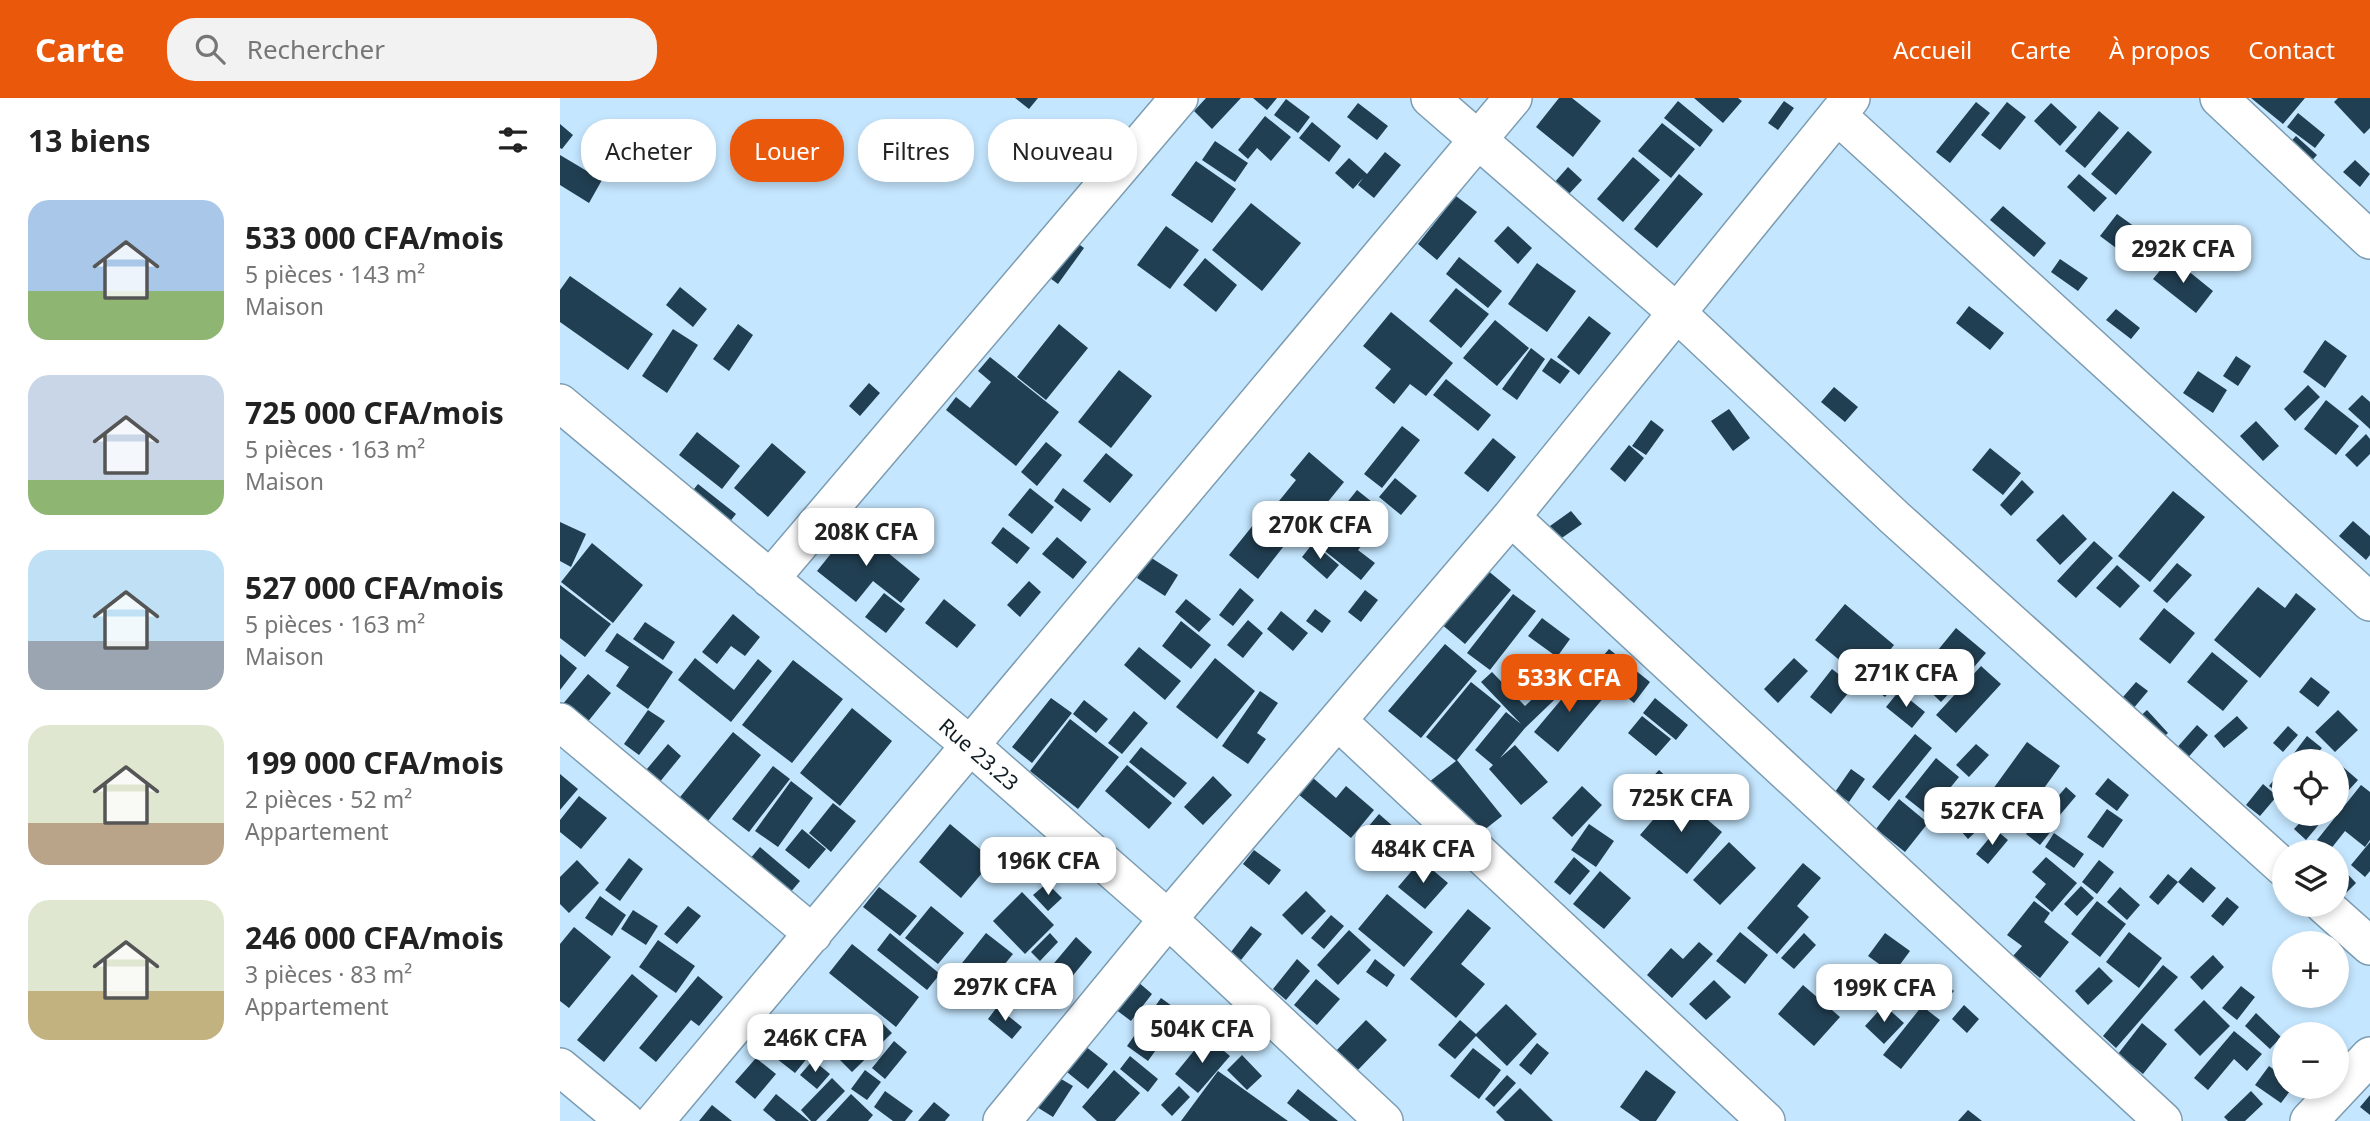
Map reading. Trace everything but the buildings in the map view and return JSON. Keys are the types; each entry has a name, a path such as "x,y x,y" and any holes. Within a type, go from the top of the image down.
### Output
{"street":[{"path":"770,579 1178,98"},
{"path":"1430,98 1675,311 1895,518 2272,857"},
{"path":"655,1121 1513,98"},
{"path":"2219,98 2370,240"},
{"path":"1009,1118 1168,919 1511,517 1675,311 1844,107 2370,602"},
{"name":"Rue 23.23","path":"560,403 971,746 1168,919 1384,1121"},
{"path":"1511,517 2163,1121"},
{"path":"1338,721 1766,1121"},
{"path":"560,722 813,934"},
{"path":"2337,917 2370,946"},
{"path":"2309,1121 2370,1056"},
{"path":"560,1067 625,1121"}]}
